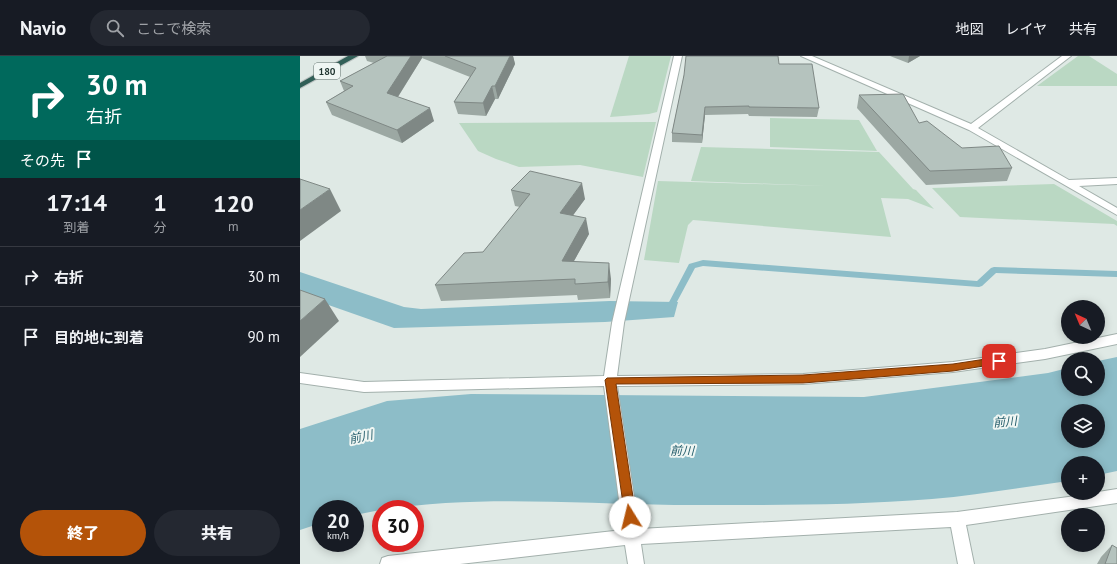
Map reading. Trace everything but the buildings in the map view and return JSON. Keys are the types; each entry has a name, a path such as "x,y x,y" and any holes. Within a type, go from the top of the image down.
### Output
{"highway":[{"name":"180","path":"300,86 354,56"}],"street":[{"path":"636,564 611,384 618,323 678,56"},
{"path":"805,56 972,128 1117,212"},
{"path":"972,128 1067,56"},
{"path":"1068,183 1117,181"},
{"path":"300,378 364,387 611,384 803,379 953,368 1046,354 1117,339"},
{"path":"388,564 632,537 957,519 1117,496"},
{"path":"957,519 966,564"}],"green space":[{"path":"629,56 671,56 657,112 610,117"},
{"path":"1078,56 1089,56 1117,74 1117,86 1037,86"},
{"path":"770,118 859,120 877,151 770,147"},
{"path":"656,122 643,177 580,165 519,167 478,151 459,123"},
{"path":"701,147 879,152 913,189 916,190 934,209 908,199 881,198 891,237 693,220 688,225 679,263 644,260 658,181 827,186 691,181"},
{"path":"1054,184 1117,221 1117,226 1114,224 960,217 932,188"}],"water":[{"path":"300,272 404,307 421,309 610,301 678,302 674,317 605,322 394,328 300,295"},
{"name":"前川","path":"1117,357 1117,471 1105,474 1105,456 1061,456 1061,482 932,499 868,503 803,505 674,505 513,501 424,505 424,500 372,500 372,512 364,513 364,500 312,500 312,526 300,530 300,429 387,401 471,394 864,397 1048,373 1061,370 1061,396 1105,396 1105,360"}],"waterway":[{"path":"667,309 669,309 692,266 703,263 979,284 994,270 1117,274"}],"route":[{"path":"630,517 610,380 803,379 953,368 999,361"}]}
